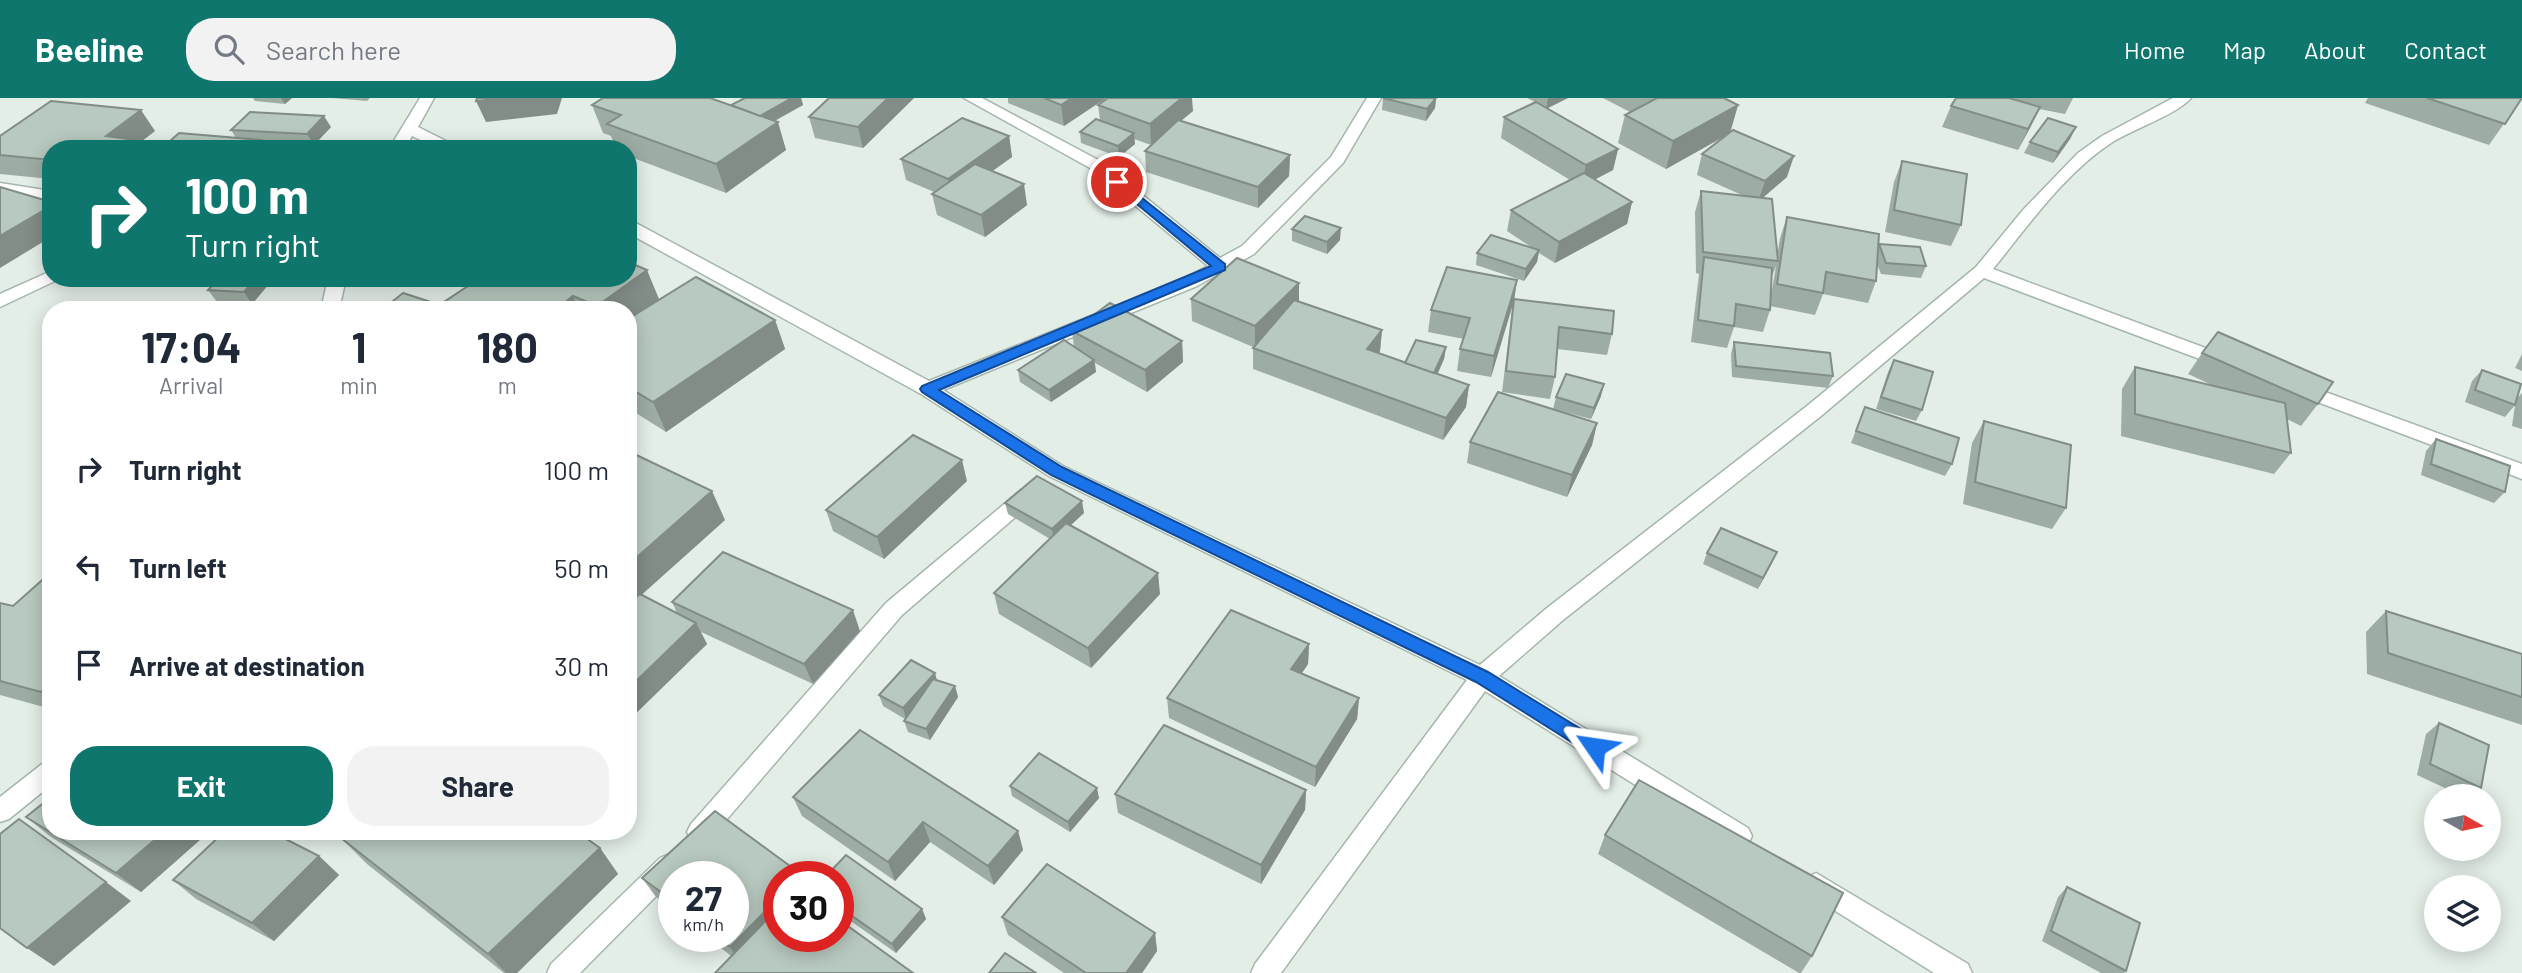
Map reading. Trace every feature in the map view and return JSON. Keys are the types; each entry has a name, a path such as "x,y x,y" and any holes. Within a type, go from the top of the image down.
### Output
{"street":[{"path":"402,140 427,98"},
{"path":"971,98 1096,165 1220,267"},
{"path":"928,389 1220,267 1248,250 1338,160 1374,98"},
{"path":"1265,973 1482,677 1555,614 1814,411 1982,271 2029,214 2084,156 2107,139 2184,98"},
{"path":"409,129 434,140"},
{"path":"0,188 42,195"},
{"path":"637,231 928,389 1056,471 1482,677 1761,850"},
{"path":"1982,271 2243,368"},
{"path":"0,301 42,280"},
{"path":"2282,382 2522,472"},
{"path":"561,973 645,893 894,609 1056,471"},
{"path":"0,811 42,778"},
{"path":"1796,872 1958,973"}],"building":[{"path":"477,98 507,98 476,101"},
{"path":"603,98 710,98 778,122 716,164 607,124 621,115 592,105"},
{"path":"745,98 792,98 760,116 731,105"},
{"path":"829,98 888,98 858,127 809,117"},
{"path":"1044,98 1072,98 1061,105"},
{"path":"1108,98 1182,98 1150,124 1098,105"},
{"path":"1383,98 1436,98 1427,109"},
{"path":"1657,98 1724,98 1738,105 1673,141 1625,115"},
{"path":"1956,98 2009,98 2040,107 2028,129 1951,106"},
{"path":"2427,98 2522,98 2505,124"},
{"path":"51,101 141,110 106,136 128,140 42,140 42,159 0,155 0,136"},
{"path":"1536,102 1618,149 1586,165 1504,117"},
{"path":"250,112 324,116 307,134 231,130"},
{"path":"962,118 1009,136 948,179 901,159"},
{"path":"2048,118 2076,127 2058,152 2030,142"},
{"path":"1096,119 1134,133 1118,146 1080,132"},
{"path":"1178,120 1290,155 1258,187 1145,151"},
{"path":"1733,130 1794,156 1765,181 1702,154"},
{"path":"179,133 261,140 171,140"},
{"path":"1902,161 1967,174 1961,225 1894,210"},
{"path":"975,164 1024,184 981,215 932,194"},
{"path":"1584,173 1632,202 1559,242 1511,210"},
{"path":"0,187 42,199 42,211 0,236"},
{"path":"1701,191 1772,199 1778,261 1703,252"},
{"path":"1305,216 1341,228 1327,242 1292,229"},
{"path":"1787,217 1879,234 1876,281 1826,272 1823,293 1777,284"},
{"path":"1491,235 1539,250 1526,269 1477,253"},
{"path":"1879,244 1920,247 1926,266 1886,263"},
{"path":"1704,257 1772,268 1770,310 1736,304 1734,326 1698,320"},
{"path":"1237,258 1299,283 1255,326 1191,299"},
{"path":"637,266 647,270 637,277"},
{"path":"1447,267 1517,280 1494,356 1460,349 1470,318 1431,310"},
{"path":"696,277 775,320 653,402 637,392 637,313"},
{"path":"211,287 248,287 244,292 208,290"},
{"path":"466,287 623,287 604,301 585,301 573,296 567,301 446,301"},
{"path":"403,293 428,301 393,301"},
{"path":"1514,299 1614,311 1612,334 1559,327 1555,377 1506,371"},
{"path":"1294,300 1382,330 1367,349 1469,385 1446,418 1253,348"},
{"path":"1110,303 1182,341 1145,370 1072,331"},
{"path":"2218,332 2333,382 2318,404 2202,353"},
{"path":"1064,340 1094,360 1049,390 1018,370"},
{"path":"1416,340 1446,347 1434,373 1405,363"},
{"path":"1734,342 1830,353 1833,376 1736,366"},
{"path":"1894,360 1933,372 1922,410 1881,397"},
{"path":"2135,367 2285,403 2291,453 2135,414"},
{"path":"2482,370 2521,384 2515,405 2475,390"},
{"path":"1566,374 1604,384 1594,408 1556,397"},
{"path":"1498,392 1597,423 1572,475 1470,442"},
{"path":"1865,407 1959,438 1952,464 1856,431"},
{"path":"1984,421 2071,445 2066,508 1975,482"},
{"path":"913,435 962,460 877,537 826,510"},
{"path":"2436,439 2510,466 2505,492 2431,464"},
{"path":"637,455 712,491 637,557"},
{"path":"1037,476 1082,501 1052,529 1005,503"},
{"path":"1066,523 1158,573 1088,648 994,593"},
{"path":"1721,528 1777,552 1763,578 1707,553"},
{"path":"723,552 853,610 804,664 672,602"},
{"path":"42,580 41,692 0,681 0,603 13,606"},
{"path":"640,594 696,623 637,680 637,596"},
{"path":"1231,610 1309,644 1291,669 1359,698 1316,767 1167,698"},
{"path":"2386,611 2522,654 2522,697 2388,653"},
{"path":"911,660 935,673 903,708 879,695"},
{"path":"933,679 955,686 926,729 904,721"},
{"path":"2439,723 2489,745 2482,784 2472,784 2430,764"},
{"path":"1164,725 1306,790 1261,865 1115,794"},
{"path":"860,730 1018,831 988,866 923,822 888,862 793,797"},
{"path":"1039,753 1097,788 1068,822 1010,786"},
{"path":"1639,780 1843,893 1812,956 1605,835"},
{"path":"42,804 42,827 26,817"},
{"path":"715,811 783,861 763,861 763,913 749,928 749,861 661,861"},
{"path":"19,819 42,836 42,840 48,840 106,882 27,948 0,928 0,834"},
{"path":"63,840 154,840 116,873"},
{"path":"215,840 288,840 319,856 252,923 173,880"},
{"path":"344,840 589,840 600,848 488,954"},
{"path":"846,855 922,909 892,944 854,917 854,861 840,861"},
{"path":"658,863 658,890 642,878"},
{"path":"1047,864 1155,933 1126,973 1086,973 1002,917"},
{"path":"2067,887 2140,923 2126,971 2051,931"},
{"path":"763,924 763,952 854,952 854,931 913,973 715,973 735,952 749,952 749,938"},
{"path":"1005,953 1036,973 989,973"}],"route":[{"path":"1117,182 1220,267 1191,282 928,389 1056,471 1482,677 1595,747"}]}
